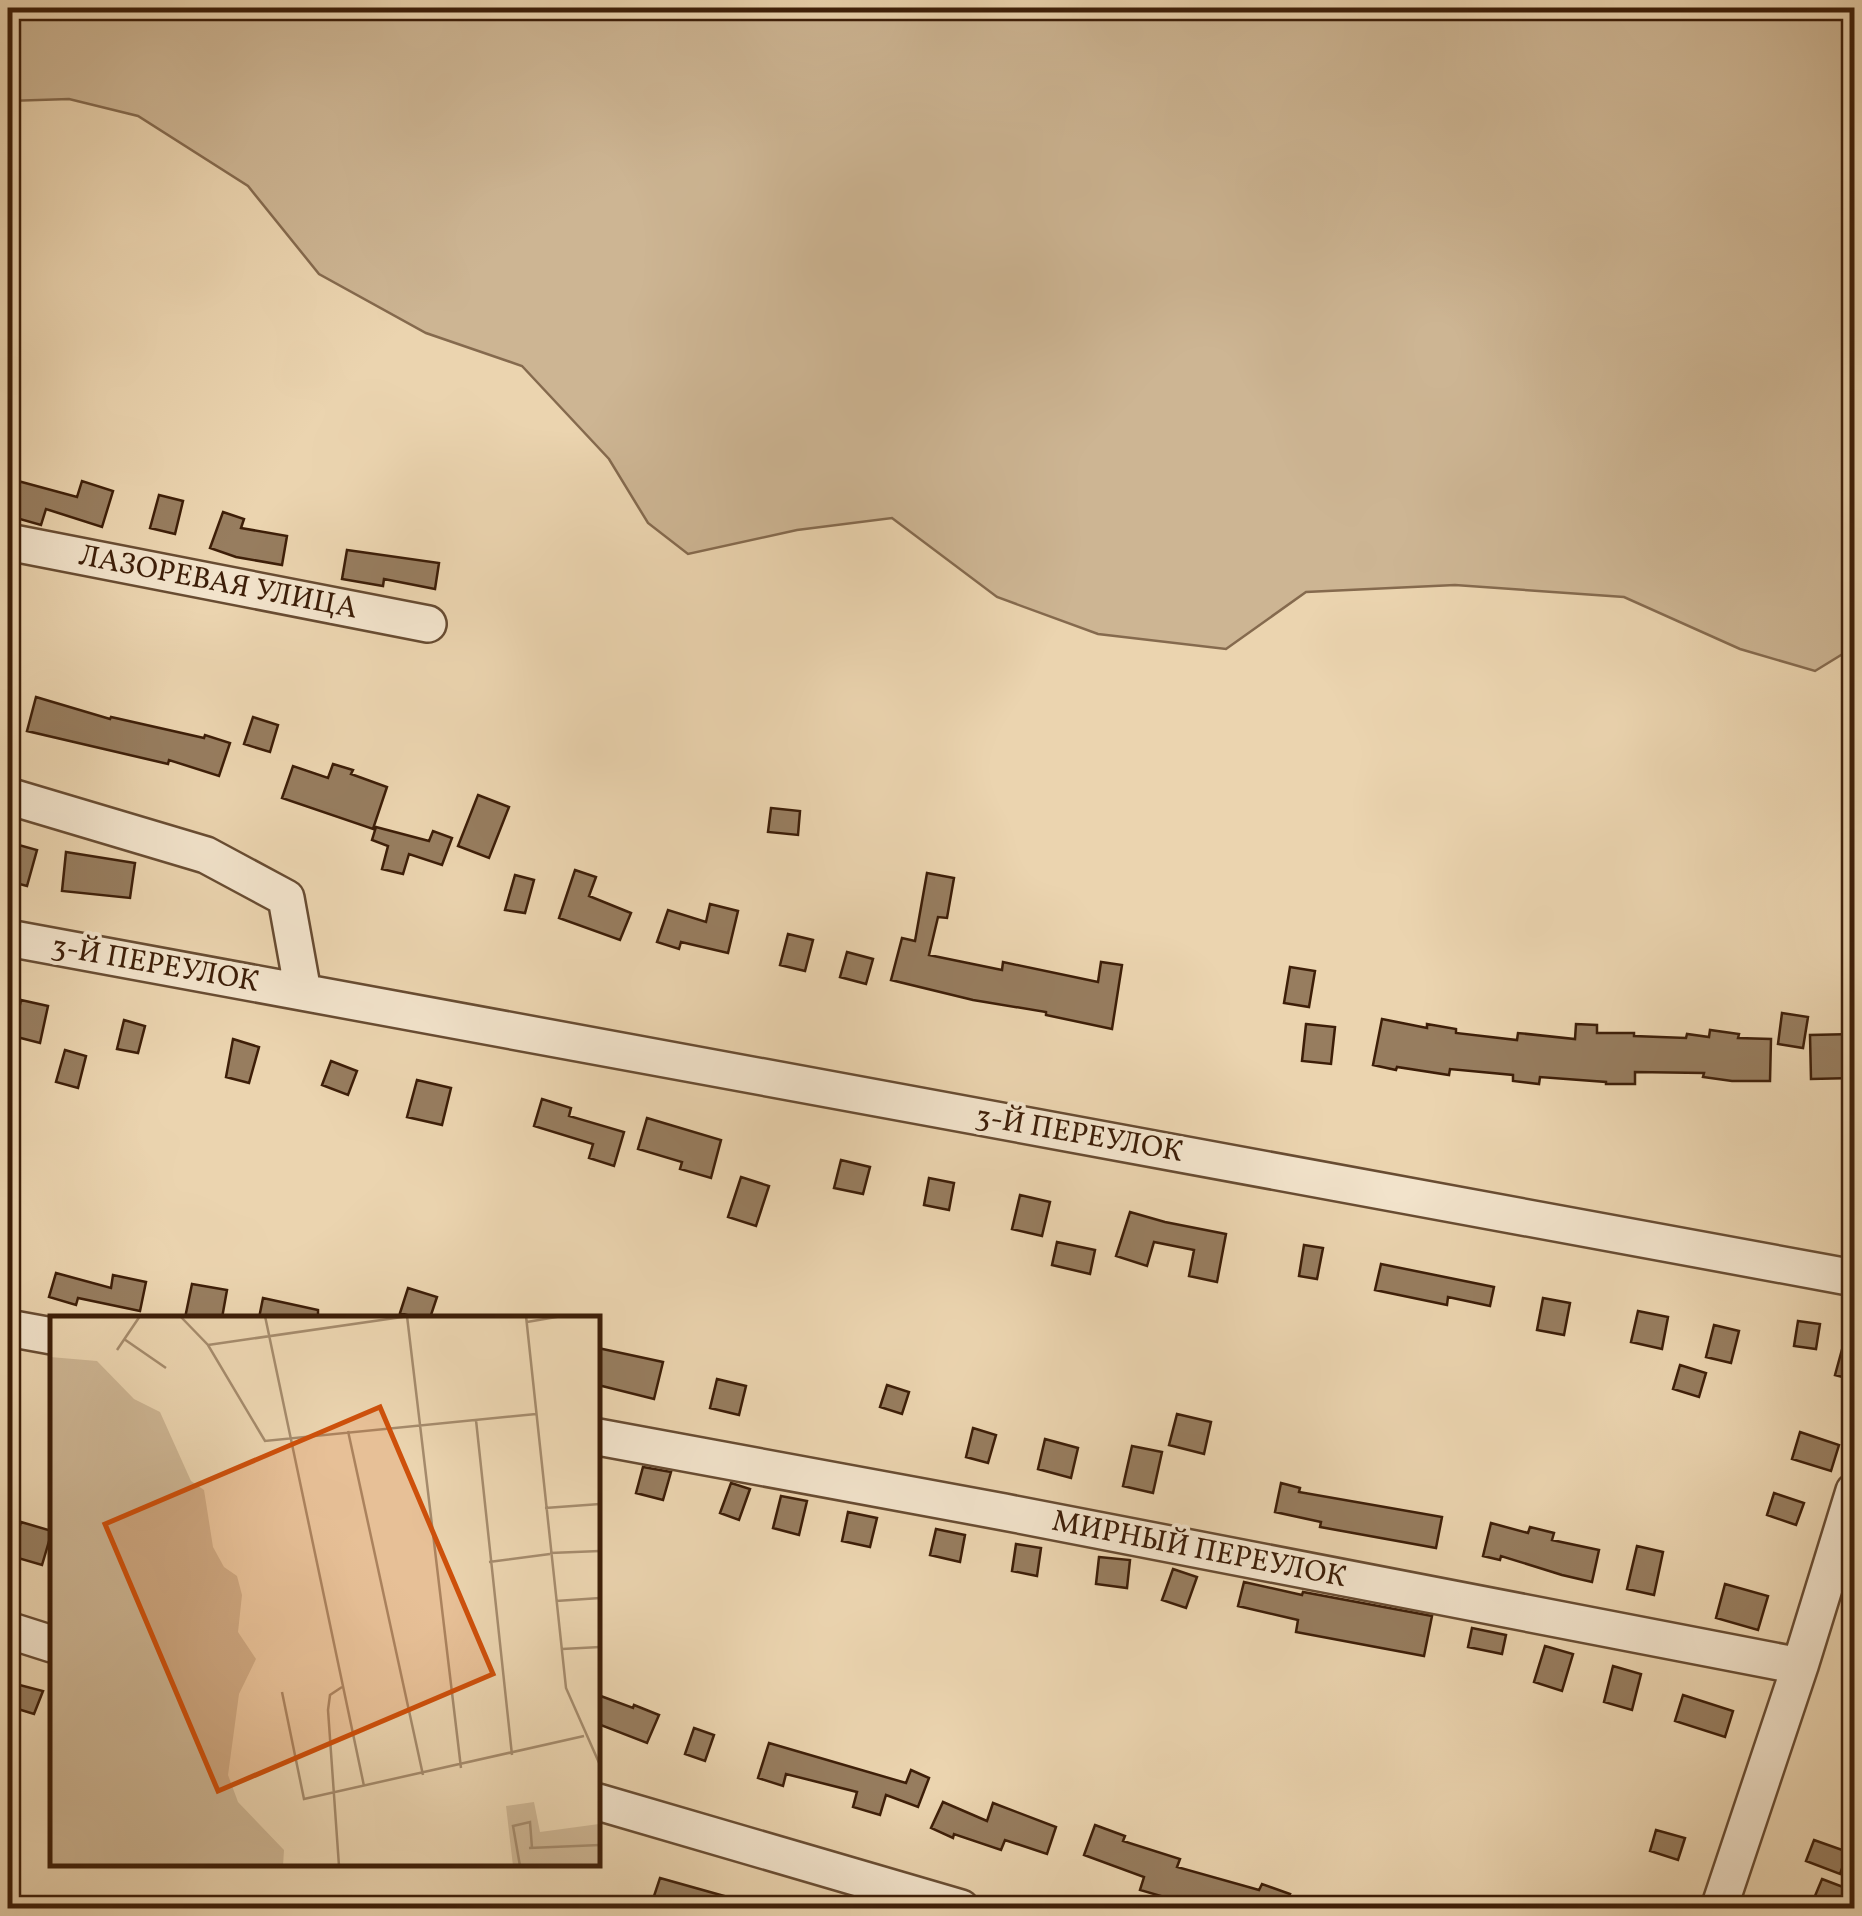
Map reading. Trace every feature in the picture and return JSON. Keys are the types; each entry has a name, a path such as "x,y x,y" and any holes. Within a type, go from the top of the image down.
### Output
{"street":[{"name":"ЛАЗОРЕВАЯ УЛИЦА","path":"8,542 428,624"},
{"name":"3-Й ПЕРЕУЛОК","path":"8,796 206,855 286,898 303,992"},
{"name":"3-Й ПЕРЕУЛОК","path":"8,938 1854,1278"},
{"path":"8,1328 50,1336"},
{"name":"МИРНЫЙ ПЕРЕУЛОК","path":"600,1437 1800,1666"},
{"path":"1720,1908 1854,1491"},
{"path":"8,1630 50,1643"},
{"path":"600,1803 962,1908"}],"shaded area":[{"path":"8,8 1854,8 1854,647 1815,671 1740,649 1624,597 1455,585 1306,592 1226,649 1098,634 997,597 892,518 797,530 688,554 648,523 609,459 522,366 426,333 319,274 248,186 138,116 69,99 8,101"}],"building":[{"path":"18,481 77,497 82,481 113,491 102,527 46,509 41,525 9,516"},
{"path":"159,495 183,501 175,534 150,528"},
{"path":"223,512 244,519 241,528 287,536 282,565 210,548"},
{"path":"347,550 439,563 435,589 384,579 383,586 342,579"},
{"path":"36,697 110,719 230,743 219,776 169,760 168,764 27,731"},
{"path":"253,717 278,725 270,752 244,744"},
{"path":"333,764 387,787 373,829 282,798 293,766 328,778"},
{"path":"478,795 509,807 489,858 458,846"},
{"path":"771,808 800,811 798,835 768,832"},
{"path":"376,827 429,841 433,831 452,838 442,865 409,854 403,874 382,869 388,846 372,840"},
{"path":"8,842 37,850 27,886 8,881"},
{"path":"66,852 135,863 130,898 62,891"},
{"path":"575,870 596,877 589,896 631,913 620,940 559,918"},
{"path":"927,873 954,878 947,918 938,917 929,955 1002,970 1003,962 1098,982 1101,962 1122,965 1112,1029 891,980 902,938 915,941"},
{"path":"515,875 534,880 525,913 505,910"},
{"path":"710,904 738,911 728,953 681,942 679,949 657,942 668,910 706,922"},
{"path":"788,934 813,940 805,971 780,965"},
{"path":"847,952 873,959 866,984 840,977"},
{"path":"1290,967 1315,971 1309,1007 1284,1003"},
{"path":"21,1000 48,1006 40,1043 13,1036"},
{"path":"1782,1013 1808,1017 1803,1048 1778,1044"},
{"path":"1382,1019 1517,1040 1518,1033 1575,1039 1576,1024 1597,1025 1597,1033 1634,1036 1709,1037 1710,1030 1739,1034 1738,1038 1771,1039 1770,1081 1732,1081 1703,1077 1704,1073 1635,1072 1635,1084 1540,1077 1539,1084 1513,1081 1513,1075 1450,1069 1449,1075 1397,1067 1396,1070 1373,1065"},
{"path":"124,1020 145,1026 138,1053 117,1049"},
{"path":"1306,1024 1335,1027 1331,1064 1302,1061"},
{"path":"1854,1034 1854,1078 1811,1079 1810,1035"},
{"path":"233,1039 259,1047 249,1083 226,1077"},
{"path":"65,1050 86,1056 78,1088 56,1082"},
{"path":"331,1061 357,1071 348,1095 322,1085"},
{"path":"417,1080 451,1088 442,1125 407,1117"},
{"path":"542,1099 571,1108 569,1116 624,1132 614,1166 589,1158 593,1144 534,1126"},
{"path":"647,1118 721,1140 711,1178 680,1169 682,1162 638,1149"},
{"path":"841,1160 870,1167 863,1194 834,1188"},
{"path":"741,1177 769,1186 756,1226 728,1217"},
{"path":"929,1178 954,1183 949,1210 924,1205"},
{"path":"1020,1195 1050,1202 1042,1236 1012,1229"},
{"path":"1130,1212 1226,1234 1217,1282 1189,1276 1194,1250 1154,1242 1147,1266 1116,1256"},
{"path":"1057,1242 1095,1250 1090,1274 1052,1265"},
{"path":"1304,1245 1323,1248 1317,1279 1299,1276"},
{"path":"1381,1264 1494,1287 1490,1306 1448,1297 1447,1305 1375,1290"},
{"path":"56,1273 111,1288 113,1275 146,1282 140,1311 78,1298 76,1305 49,1297"},
{"path":"192,1284 227,1290 222,1316 185,1316"},
{"path":"408,1288 437,1297 431,1316 400,1313"},
{"path":"263,1298 318,1310 318,1316 259,1316"},
{"path":"1543,1298 1570,1303 1564,1335 1537,1330"},
{"path":"1638,1311 1668,1317 1662,1349 1631,1342"},
{"path":"1798,1321 1820,1324 1816,1349 1794,1346"},
{"path":"1849,1324 1854,1325 1854,1380 1835,1375"},
{"path":"1714,1325 1739,1331 1731,1363 1706,1357"},
{"path":"600,1348 663,1362 654,1399 600,1386"},
{"path":"1680,1365 1706,1373 1699,1397 1673,1389"},
{"path":"717,1379 746,1386 739,1415 710,1408"},
{"path":"887,1385 909,1392 902,1414 880,1407"},
{"path":"1177,1414 1211,1422 1204,1454 1169,1445"},
{"path":"973,1428 996,1435 988,1463 966,1457"},
{"path":"1800,1432 1839,1445 1831,1471 1792,1459"},
{"path":"1045,1439 1078,1448 1071,1478 1038,1469"},
{"path":"1132,1446 1162,1452 1153,1493 1123,1486"},
{"path":"643,1467 671,1472 663,1500 636,1493"},
{"path":"731,1483 750,1489 739,1520 720,1513"},
{"path":"1281,1483 1300,1488 1299,1492 1442,1517 1436,1548 1320,1527 1321,1522 1275,1512"},
{"path":"1774,1493 1804,1503 1796,1525 1767,1515"},
{"path":"781,1496 807,1501 799,1535 773,1528"},
{"path":"848,1512 877,1518 870,1547 842,1541"},
{"path":"21,1522 50,1530 42,1565 11,1556"},
{"path":"1491,1523 1528,1533 1530,1527 1554,1533 1552,1540 1599,1550 1592,1582 1501,1556 1500,1560 1483,1556"},
{"path":"936,1529 965,1535 960,1562 930,1555"},
{"path":"1016,1544 1041,1548 1037,1576 1012,1571"},
{"path":"1637,1546 1663,1552 1654,1595 1627,1589"},
{"path":"1099,1557 1130,1560 1127,1588 1096,1584"},
{"path":"1173,1569 1197,1577 1186,1608 1162,1600"},
{"path":"1244,1582 1432,1616 1424,1656 1296,1632 1298,1620 1238,1606"},
{"path":"1725,1584 1768,1596 1758,1630 1716,1618"},
{"path":"1472,1628 1506,1635 1502,1654 1468,1647"},
{"path":"1545,1646 1573,1654 1562,1691 1534,1682"},
{"path":"1613,1666 1641,1674 1632,1710 1604,1702"},
{"path":"8,1682 43,1691 34,1714 8,1706"},
{"path":"1683,1695 1733,1711 1725,1737 1675,1721"},
{"path":"600,1696 659,1715 647,1743 600,1725"},
{"path":"694,1728 714,1735 705,1761 685,1754"},
{"path":"769,1743 906,1783 911,1770 929,1778 918,1807 886,1795 880,1815 853,1807 857,1792 786,1774 783,1786 758,1778"},
{"path":"943,1802 987,1821 993,1803 1056,1827 1047,1854 1005,1840 1001,1850 931,1828"},
{"path":"1095,1825 1125,1836 1123,1841 1180,1859 1177,1867 1259,1890 1262,1884 1290,1894 1288,1898 1304,1903 1304,1908 1202,1908 1140,1890 1144,1877 1084,1855"},
{"path":"1656,1830 1685,1838 1678,1860 1650,1851"},
{"path":"1814,1840 1848,1852 1840,1874 1806,1861"},
{"path":"660,1878 749,1903 748,1908 676,1908 652,1902"},
{"path":"1822,1879 1851,1890 1844,1908 1810,1908"}]}
